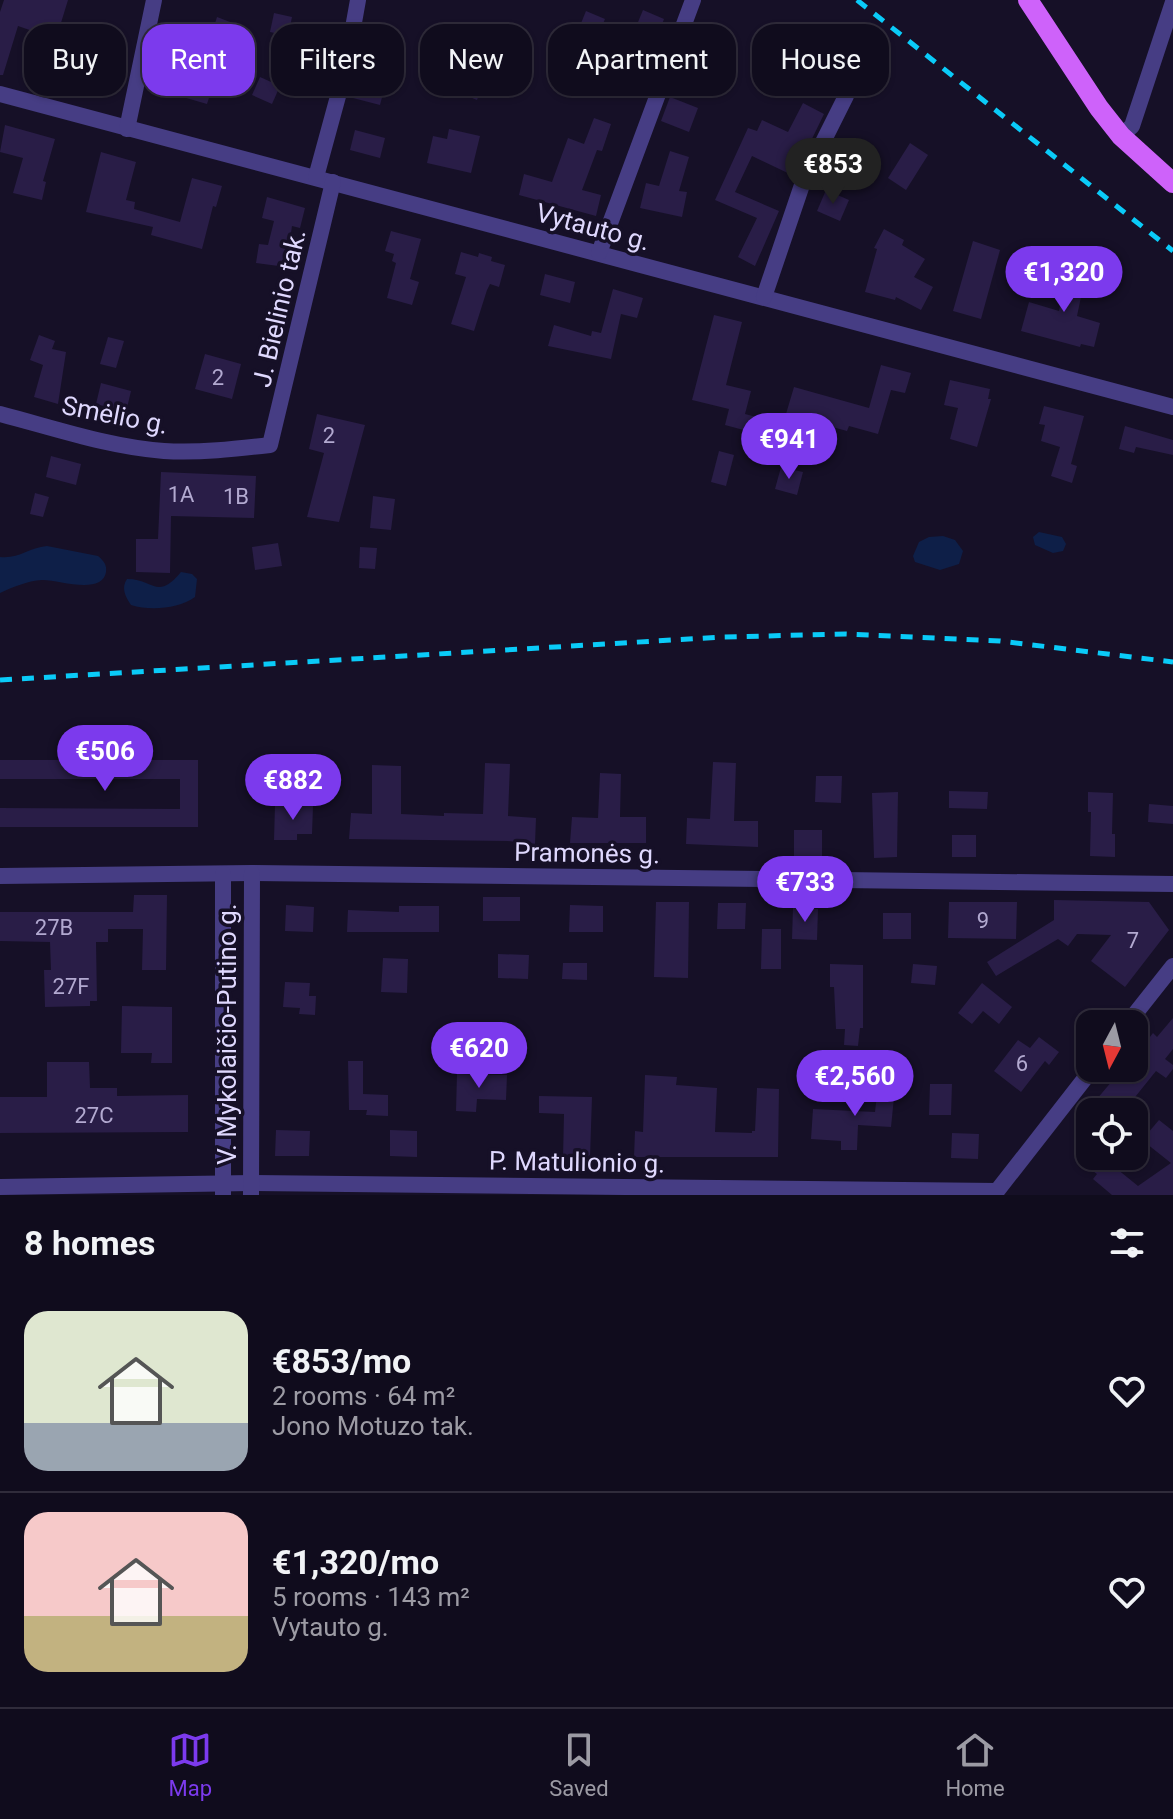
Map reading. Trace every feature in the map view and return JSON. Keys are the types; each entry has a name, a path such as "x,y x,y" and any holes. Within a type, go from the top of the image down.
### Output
{"main road":[{"path":"1028,0 1121,136 1173,183"}],"street":[{"path":"127,129 154,0"},
{"path":"316,177 346,67 358,0"},
{"path":"599,253 693,0"},
{"path":"1121,136 1132,126 1173,2"},
{"name":"Vytauto g.","path":"0,94 1173,407"},
{"path":"764,297 803,182 846,96"},
{"name":"J. Bielinio tak.","path":"270,445 333,182"},
{"name":"Smėlio g.","path":"0,414 92,439 143,449 193,452 270,445"},
{"name":"Pramonės g.","path":"0,876 252,873 1173,884"},
{"name":"V. Mykolaičio-Putino g.","path":"251,1189 252,873"},
{"name":"V. Mykolaičio-Putino g.","path":"223,874 223,1189"},
{"path":"1138,1010 1173,966"},
{"name":"P. Matulionio g.","path":"0,1187 998,1193 1082,1082"}],"water":[{"path":"1039,532 1062,537 1066,544 1063,551 1053,553 1035,545 1033,537"},
{"path":"943,536 955,540 963,551 959,564 940,570 915,562 913,556 919,542 929,537"},
{"path":"47,546 98,556 106,567 103,579 88,585 36,581 0,593 0,557"},
{"path":"181,572 192,574 197,579 195,597 164,608 131,605 124,589 127,579 160,587 173,581"}],"building":[{"path":"4,0 68,0 61,24 18,26 3,75 0,75 0,12"},
{"path":"643,10 664,19 662,24 637,24"},
{"path":"586,11 605,19 603,24 581,24"},
{"path":"274,13 292,17 291,24 272,24"},
{"path":"217,17 230,22 229,24 215,24"},
{"path":"260,77 271,82 271,96 276,96 272,104 254,96"},
{"path":"179,96 210,96 207,104"},
{"path":"354,96 382,96 380,105"},
{"path":"670,97 698,108 689,132 661,121"},
{"path":"803,103 824,114 794,176 752,156 735,192 779,211 755,266 738,257 757,218 715,200 748,128 757,131 762,120 788,132"},
{"path":"594,118 611,124 602,151 597,150 582,190 601,195 596,216 519,195 524,174 552,182 568,138 584,144"},
{"path":"5,125 55,139 43,181 46,182 42,200 13,193 23,158 0,152"},
{"path":"449,129 480,136 471,173 427,163 433,136 447,139"},
{"path":"355,130 385,138 380,158 350,150"},
{"path":"910,143 928,155 906,190 888,178"},
{"path":"670,151 689,157 679,191 687,192 682,217 640,208 646,183 659,186"},
{"path":"101,152 136,162 126,200 135,202 134,209 180,222 192,178 222,186 216,207 213,206 202,249 151,235 153,227 86,212"},
{"path":"826,190 849,200 840,221 817,211"},
{"path":"267,197 305,208 300,228 292,226 286,267 256,263 259,244 268,245 274,221 262,218"},
{"path":"884,229 904,240 902,245 925,259 914,277 933,287 921,310 896,297 895,300 865,292 877,249 874,248"},
{"path":"391,231 421,239 410,279 419,282 412,305 387,298 396,263 392,261 394,254 385,251"},
{"path":"973,241 1000,250 981,319 953,311"},
{"path":"461,252 478,257 479,253 505,265 499,287 490,284 487,290 474,331 451,324 466,277 455,274"},
{"path":"1069,260 1088,264 1077,316 1100,323 1094,347 1081,344 1080,347 1021,331 1029,302 1059,311"},
{"path":"545,274 575,282 570,303 540,295"},
{"path":"613,289 643,298 637,318 621,314 611,359 548,346 554,325 591,336 592,331 601,333"},
{"path":"714,315 742,322 726,385 751,391 745,414 783,424 794,387 869,408 881,365 911,373 905,393 891,390 878,434 849,426 847,431 814,422 807,447 725,425 729,409 692,400"},
{"path":"39,335 55,341 52,349 66,352 58,404 34,397 43,365 30,360"},
{"path":"108,337 124,341 116,368 100,364"},
{"path":"205,354 241,364 232,399 195,389"},
{"path":"950,380 990,389 988,399 991,399 977,447 950,439 958,408 944,405"},
{"path":"101,383 131,391 126,412 96,404"},
{"path":"1044,406 1084,416 1071,464 1077,466 1072,483 1051,476 1060,447 1041,441 1045,425 1039,424"},
{"path":"317,414 365,425 339,522 307,517 324,453 309,449"},
{"path":"1125,426 1173,440 1173,455 1136,447 1134,453 1119,449"},
{"path":"719,451 734,455 726,486 711,482"},
{"path":"51,456 81,464 76,485 46,477"},
{"path":"781,467 803,472 797,495 775,489"},
{"path":"161,472 256,476 254,518 171,516 170,573 136,572 136,539 158,539"},
{"path":"35,493 49,497 43,517 30,514"},
{"path":"373,496 395,499 391,530 370,528"},
{"path":"278,543 282,566 255,570 252,547"},
{"path":"360,547 377,548 375,569 359,568"},
{"path":"0,760 198,760 198,827 0,827 0,808 180,809 180,779 0,779"},
{"path":"312,761 329,761 329,787 312,787"},
{"path":"713,762 736,763 734,821 758,821 758,847 686,844 687,818 710,819"},
{"path":"485,763 510,764 508,816 536,818 535,844 349,839 351,813 372,814 372,765 401,766 401,814 444,816 444,813 483,814"},
{"path":"600,773 621,774 620,817 646,817 646,843 570,843 572,817 598,818"},
{"path":"816,776 842,776 841,803 815,802"},
{"path":"949,791 988,792 987,809 949,808"},
{"path":"898,792 897,857 874,858 872,793"},
{"path":"1088,792 1113,793 1115,857 1090,856"},
{"path":"1149,804 1173,806 1173,824 1148,822"},
{"path":"275,805 313,806 312,834 297,834 297,840 274,840"},
{"path":"794,830 822,830 822,856 794,856"},
{"path":"952,835 976,835 976,857 952,857"},
{"path":"134,895 167,895 166,970 142,970 143,929 108,929 108,942 96,942 97,1001 90,1001 90,1006 45,1007 44,970 51,970 50,942 0,941 0,912 133,912"},
{"path":"483,897 520,897 520,921 483,921"},
{"path":"1054,900 1149,902 1169,930 1125,987 1091,961 1111,935 1077,934 1068,946 1058,939 996,976 987,962 1054,920"},
{"path":"656,902 689,902 688,978 654,977"},
{"path":"949,902 1017,902 1016,939 948,938"},
{"path":"718,903 746,903 745,929 717,929"},
{"path":"286,905 314,907 313,932 285,931"},
{"path":"570,905 603,906 603,932 569,932"},
{"path":"399,906 439,906 439,932 347,932 348,910 399,912"},
{"path":"793,908 818,909 817,940 792,939"},
{"path":"883,913 911,913 911,939 883,939"},
{"path":"762,929 781,929 781,969 761,969"},
{"path":"498,954 529,955 528,979 498,978"},
{"path":"383,958 408,959 407,993 381,992"},
{"path":"563,963 587,963 587,980 562,979"},
{"path":"830,964 863,965 863,1028 860,1028 858,1046 844,1045 845,1029 836,1029"},
{"path":"913,964 937,966 935,985 911,983"},
{"path":"285,982 310,983 309,996 316,996 315,1015 299,1014 300,1008 283,1007"},
{"path":"982,983 1012,1007 999,1024 983,1011 972,1024 958,1013"},
{"path":"122,1006 172,1007 172,1063 151,1063 152,1053 121,1053"},
{"path":"1173,1018 1173,1049 1165,1059 1173,1065 1173,1069 1166,1078 1156,1071 1148,1081 1148,1040 1153,1033 1157,1037"},
{"path":"446,1030 468,1031 468,1047 445,1046"},
{"path":"1039,1037 1059,1052 1049,1065 1045,1061 1021,1092 994,1071 1018,1040 1030,1048"},
{"path":"348,1061 363,1061 363,1094 388,1095 388,1116 366,1115 367,1110 349,1110"},
{"path":"47,1062 89,1062 90,1088 117,1088 117,1096 188,1095 188,1132 0,1133 0,1097 47,1097"},
{"path":"457,1074 507,1075 506,1100 477,1099 476,1112 456,1111"},
{"path":"645,1075 677,1077 676,1085 717,1088 715,1132 755,1131 757,1088 779,1089 778,1157 634,1157 635,1131 643,1132"},
{"path":"879,1076 896,1078 891,1127 858,1125 857,1150 841,1150 841,1141 811,1139 813,1109 875,1112"},
{"path":"1111,1082 1147,1082 1134,1098 1098,1098"},
{"path":"930,1084 952,1084 951,1115 929,1115"},
{"path":"539,1096 592,1097 590,1158 563,1158 564,1114 539,1113"},
{"path":"1159,1120 1173,1131 1173,1195 1112,1195 1093,1179 1097,1174 1091,1170 1118,1170 1138,1186 1171,1163 1148,1145 1148,1133"},
{"path":"276,1130 310,1131 309,1156 275,1156"},
{"path":"390,1130 417,1131 417,1157 390,1156"},
{"path":"952,1133 979,1134 978,1159 951,1158"}],"railway":[{"path":"857,0 1173,251"},
{"path":"0,680 723,637 846,634 1000,641 1173,662"}]}
